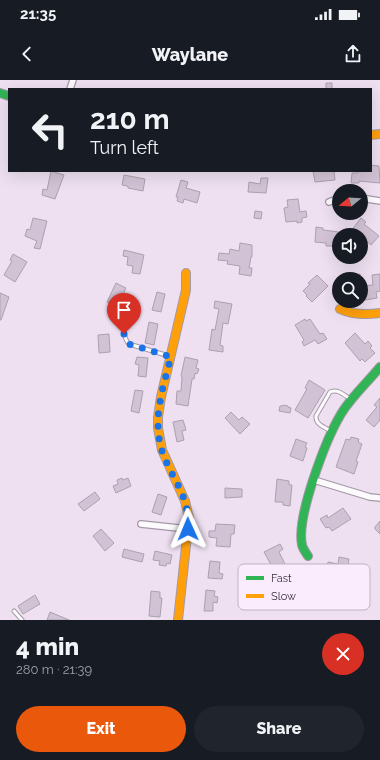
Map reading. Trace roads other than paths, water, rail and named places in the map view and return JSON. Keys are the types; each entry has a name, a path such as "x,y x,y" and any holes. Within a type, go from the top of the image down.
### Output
{"street":[{"path":"368,199 380,201"},
{"path":"178,620 188,518 185,501 166,460 158,428 159,407 186,290 186,273"},
{"path":"340,309 356,315 380,313"},
{"path":"308,556 302,542 306,511 324,448 340,416 351,400 380,367"},
{"path":"314,480 370,497 380,498"},
{"path":"141,524 188,529"}],"lane":[{"path":"114,309 127,314 124,334 129,344 171,357"},
{"path":"332,431 318,424 315,419 330,392 333,390 338,391 351,400"},
{"path":"14,611 22,620"}]}
